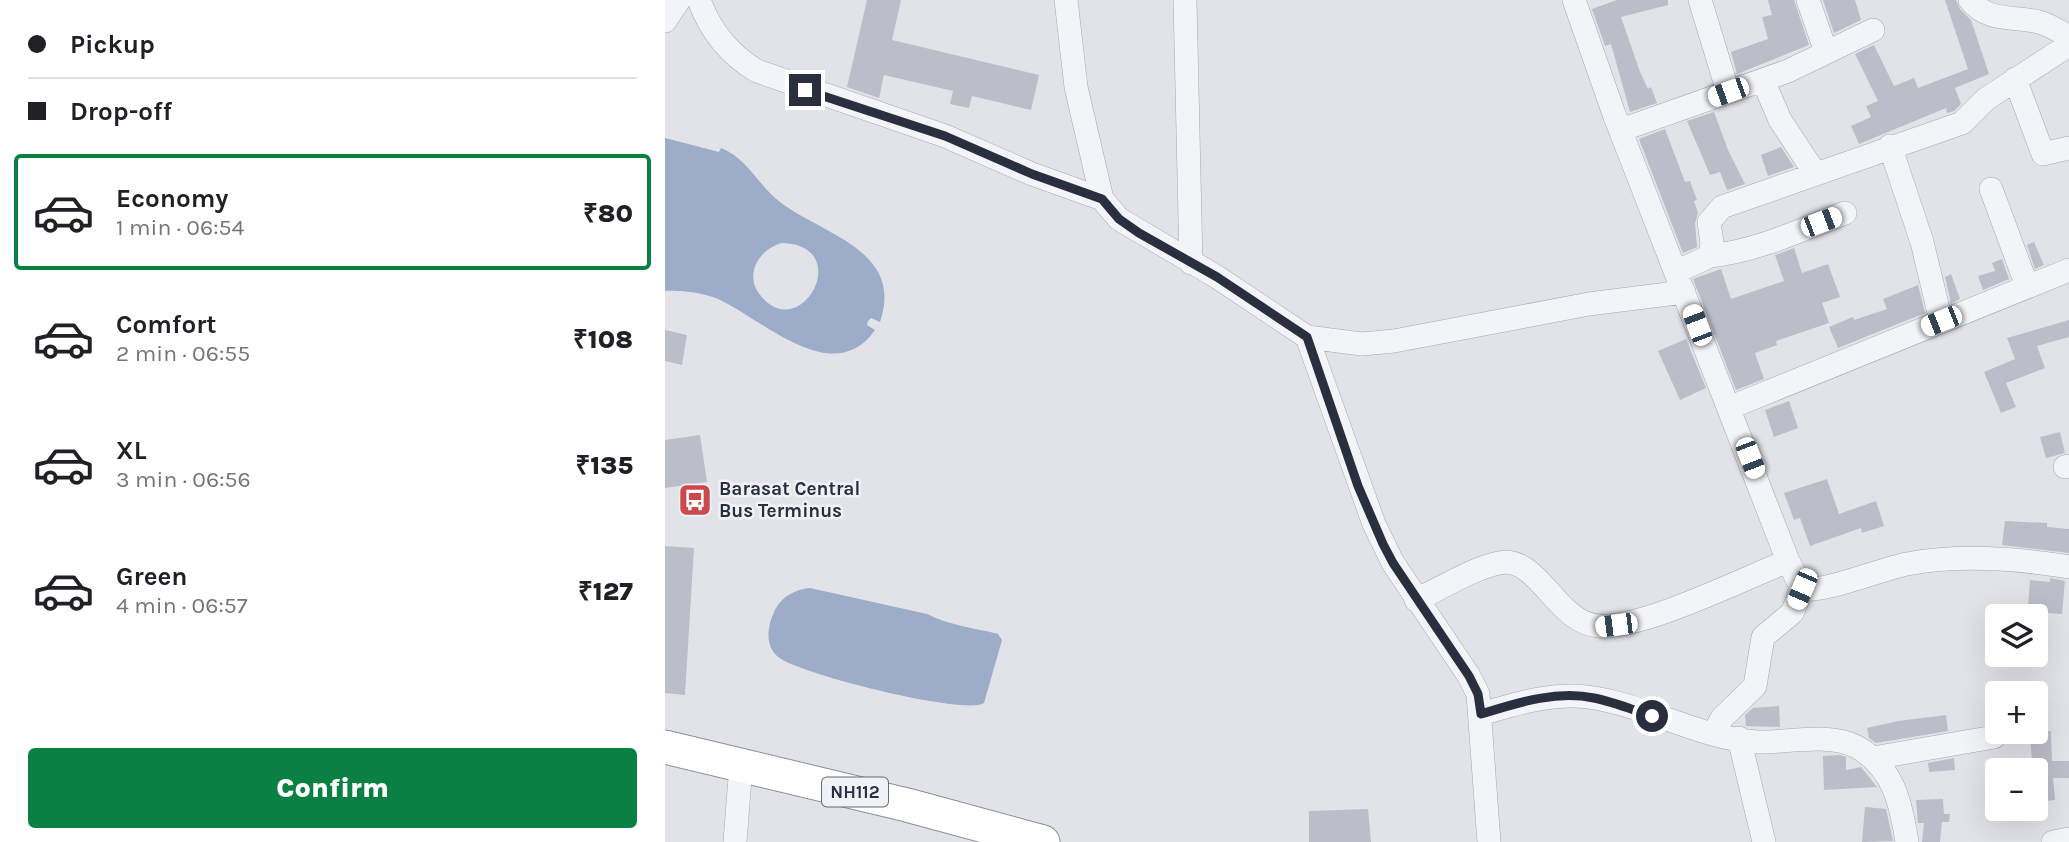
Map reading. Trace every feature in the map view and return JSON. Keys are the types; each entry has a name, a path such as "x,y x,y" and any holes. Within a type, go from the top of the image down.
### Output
{"highway":[{"name":"NH112","path":"665,747 1043,842"}],"street":[{"path":"665,21 679,0"},
{"path":"699,0 725,46 739,61 757,71 945,136 1032,174 1102,199 1129,226 1191,262 1307,337 1362,344 1394,341 1589,304 1680,282 1710,256 1742,250 1845,213"},
{"path":"1066,0 1076,87 1102,199"},
{"path":"1185,0 1191,262"},
{"path":"1574,0 1621,130 1731,407 1788,561 1802,589 1792,613 1763,638 1755,686 1722,718 1714,733"},
{"path":"1700,0 1728,92"},
{"path":"1808,0 1826,52"},
{"path":"1970,0 1977,9 1992,15 2038,22 2069,37"},
{"path":"1621,130 1763,80 1873,30"},
{"path":"1710,256 1712,243 1709,222 1722,207 1962,122 1986,99 2069,45"},
{"path":"2015,79 2043,154 2069,148"},
{"path":"1763,80 1780,120 1815,173"},
{"path":"1890,146 1922,242 1941,321"},
{"path":"1991,189 2027,286"},
{"path":"1731,407 2069,270"},
{"path":"1307,337 1363,499 1393,563 1469,676 1478,694 1489,842"},
{"path":"1802,589 1821,588 1909,564 1962,558 2027,560 2069,567"},
{"path":"1416,600 1491,566 1513,563 1539,581 1568,614 1584,624 1600,627 1632,622 1788,561"},
{"path":"1481,714 1530,699 1583,697 1755,742 1838,741 1855,746 1873,758 1888,774 1899,798 1907,842"},
{"path":"1739,738 1764,842"},
{"path":"1873,758 1985,739"},
{"path":"735,842 741,765"},
{"path":"2053,842 2069,839"}],"water":[{"path":"665,138 719,152 721,148 739,159 780,202 855,247 870,261 881,277 885,297 880,322 871,318 868,321 867,325 875,330 858,347 838,353 817,351 795,343 713,297 665,291","holes":["782,243 804,248 815,259 818,274 814,289 805,301 792,309 777,308 761,296 756,288 753,280 756,264 766,251"]},
{"path":"810,588 927,614 953,624 998,634 1002,640 984,703 946,704 880,691 814,672 777,656 769,640 775,610 790,594"}],"building":[{"path":"867,0 901,0 892,40 1039,75 1031,110 972,96 969,108 950,104 953,91 884,75 879,98 847,87"},
{"path":"1617,0 1668,0 1668,5 1621,17 1640,72 1648,89 1651,87 1657,103 1630,112 1611,44 1605,46 1592,9"},
{"path":"1768,0 1794,0 1809,45 1737,74 1731,52 1768,39 1762,17 1772,15"},
{"path":"1823,0 1855,0 1861,20 1834,33"},
{"path":"1945,0 1956,0 1960,9 1971,20 1989,74 1955,88 1961,104 1954,111 1947,113 1946,108 1859,144 1851,126 1871,117 1866,106 1878,101 1855,54 1874,45 1894,86 1914,78 1918,88 1968,69"},
{"path":"1714,112 1728,150 1745,184 1727,190 1720,172 1710,175 1687,121"},
{"path":"1665,129 1685,182 1690,181 1697,200 1694,201 1698,213 1695,223 1697,247 1683,253 1639,139"},
{"path":"1781,147 1794,167 1768,176 1761,155"},
{"path":"2034,242 2044,265 2035,269 2027,245"},
{"path":"1794,248 1802,273 1828,264 1840,297 1822,303 1829,323 1776,341 1777,345 1755,353 1764,379 1736,390 1693,279 1721,269 1731,299 1784,281 1775,255"},
{"path":"2002,259 2009,279 1983,290 1978,276 1995,271 1992,263"},
{"path":"1951,274 1960,299 1951,303 1945,277"},
{"path":"1918,285 1925,313 1838,348 1829,327 1853,317 1854,320 1887,309 1883,299"},
{"path":"2069,320 2069,337 2037,346 2045,368 2006,383 2016,407 2001,413 1984,372 2015,359 2007,338"},
{"path":"665,330 687,335 682,365 665,361"},
{"path":"1686,339 1706,388 1680,400 1658,351"},
{"path":"1789,401 1798,428 1774,437 1765,410"},
{"path":"2060,432 2065,453 2046,458 2040,437"},
{"path":"700,435 707,482 665,488 665,440"},
{"path":"1827,479 1839,514 1876,501 1884,526 1862,533 1861,528 1810,546 1800,518 1794,520 1784,493"},
{"path":"2005,521 2047,523 2047,527 2069,529 2069,553 2002,545"},
{"path":"665,546 694,548 685,695 665,693"},
{"path":"2050,578 2065,581 2062,614 2048,613 2048,604 2028,604 2030,580 2050,582"},
{"path":"1779,706 1780,727 1746,726 1745,715 1753,708"},
{"path":"1946,715 1948,731 1876,743 1869,738 1867,728"},
{"path":"2048,731 2051,731 2052,761 2069,761 2069,778 2053,778 2055,800 2048,801 2048,758 2032,758 2031,744 2048,744"},
{"path":"1823,756 1846,757 1846,770 1861,767 1877,787 1824,790"},
{"path":"1954,758 1955,770 1929,772 1928,763"},
{"path":"1943,799 1944,814 1950,814 1949,822 1942,822 1940,842 1922,842 1924,823 1918,823 1916,800"},
{"path":"1865,807 1886,809 1893,841 1862,842"},
{"path":"1368,809 1371,842 1309,842 1309,811"}],"place":[{"name":"Barasat Central Bus Terminus","path":"695,500"}],"route":[{"path":"805,90 945,136 1032,174 1102,199 1119,219 1139,233 1217,277 1307,337 1358,486 1374,524 1393,563 1416,600 1469,676 1478,694 1481,714 1530,699 1573,696 1593,698 1652,716"}]}
